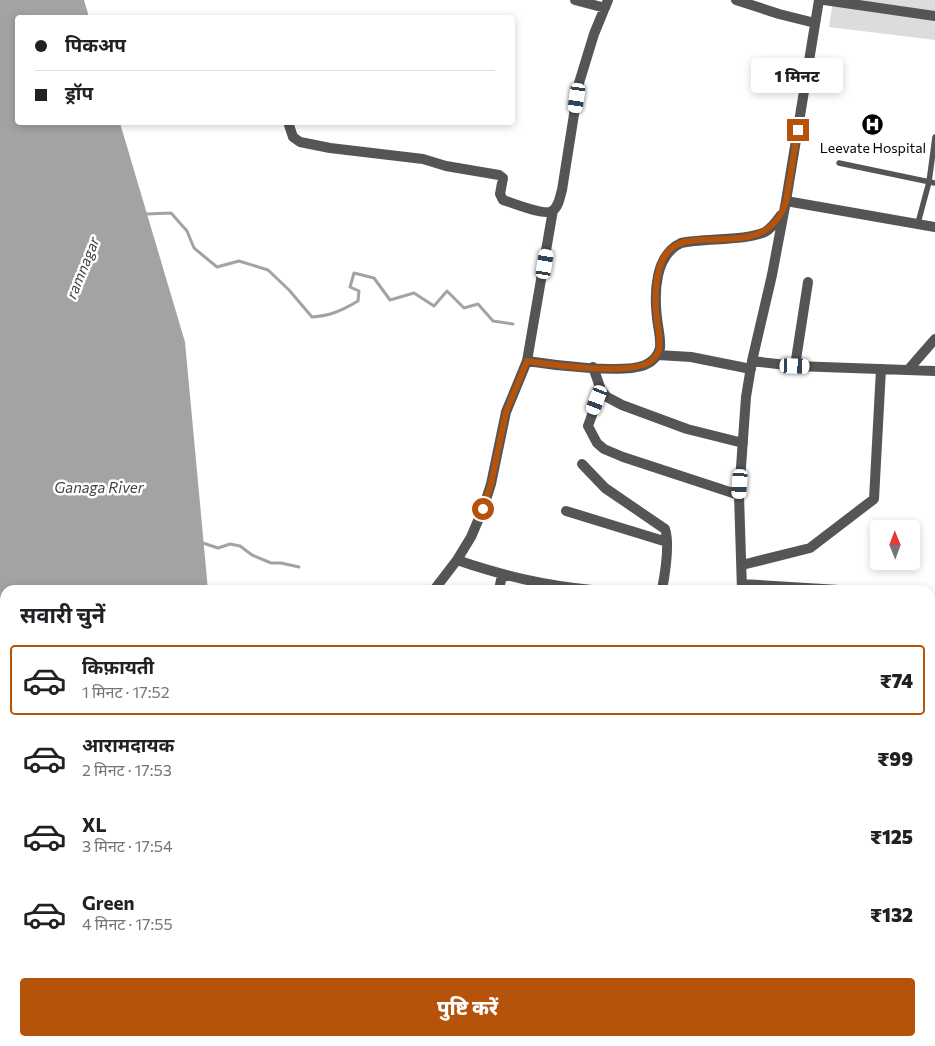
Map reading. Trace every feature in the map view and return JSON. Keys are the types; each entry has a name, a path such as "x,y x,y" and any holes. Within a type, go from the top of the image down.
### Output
{"street":[{"path":"438,585 457,560 471,537 483,509 491,484 506,412 527,361 554,210 562,190 579,83 594,34 606,4 575,0"},
{"path":"736,0 815,23"},
{"path":"742,585 739,496 746,397 785,205 819,0"},
{"path":"824,0 935,16"},
{"path":"289,125 293,137 300,142 330,148 423,159 446,166 499,175 503,178 500,196 503,200 538,211 549,212 554,210"},
{"path":"785,205 935,227"},
{"path":"658,355 660,340 655,302 658,277 667,253 674,246 691,241 745,237 764,232 774,225 785,205"},
{"path":"795,366 808,282"},
{"path":"908,370 935,339"},
{"path":"527,361 593,367 633,368 644,365 658,355 691,357 751,365 935,371"},
{"path":"593,367 601,390 622,405 687,429 743,443"},
{"path":"742,565 810,548 874,499 881,369"},
{"path":"601,390 588,426 597,443 604,449 739,496"},
{"path":"582,464 606,488 664,527 667,532 663,585"},
{"path":"566,511 666,542"},
{"path":"457,560 502,575 549,585"},
{"path":"500,585 502,575"}],"lane":[{"path":"918,223 932,182 935,137"},
{"path":"838,163 932,182"}],"shaded area":[{"path":"833,0 935,0 935,40 829,27"}],"water":[{"name":"Ganaga River","path":"0,0 84,0 88,15 15,15 15,125 121,125 185,342 208,585 0,585"}],"waterway":[{"name":"ramnagar","path":"146,214 171,213 187,231 194,248 217,267 239,261 268,270 289,290 312,317 336,312 358,301 359,291 350,287 354,273 374,278 390,300 414,293 434,306 447,291 464,308 478,304 493,321 513,324"},
{"name":"ramnagar","path":"200,542 218,548 230,544 240,546 252,555 271,563 299,567"}],"place":[{"name":"Leevate Hospital","path":"873,125"}],"route":[{"path":"483,509 491,484 506,412 527,361 558,365 617,368 633,368 650,362 658,355 660,349 655,302 658,277 662,261 667,253 674,246 681,243 745,237 764,232 774,225 784,210 798,130"}]}
